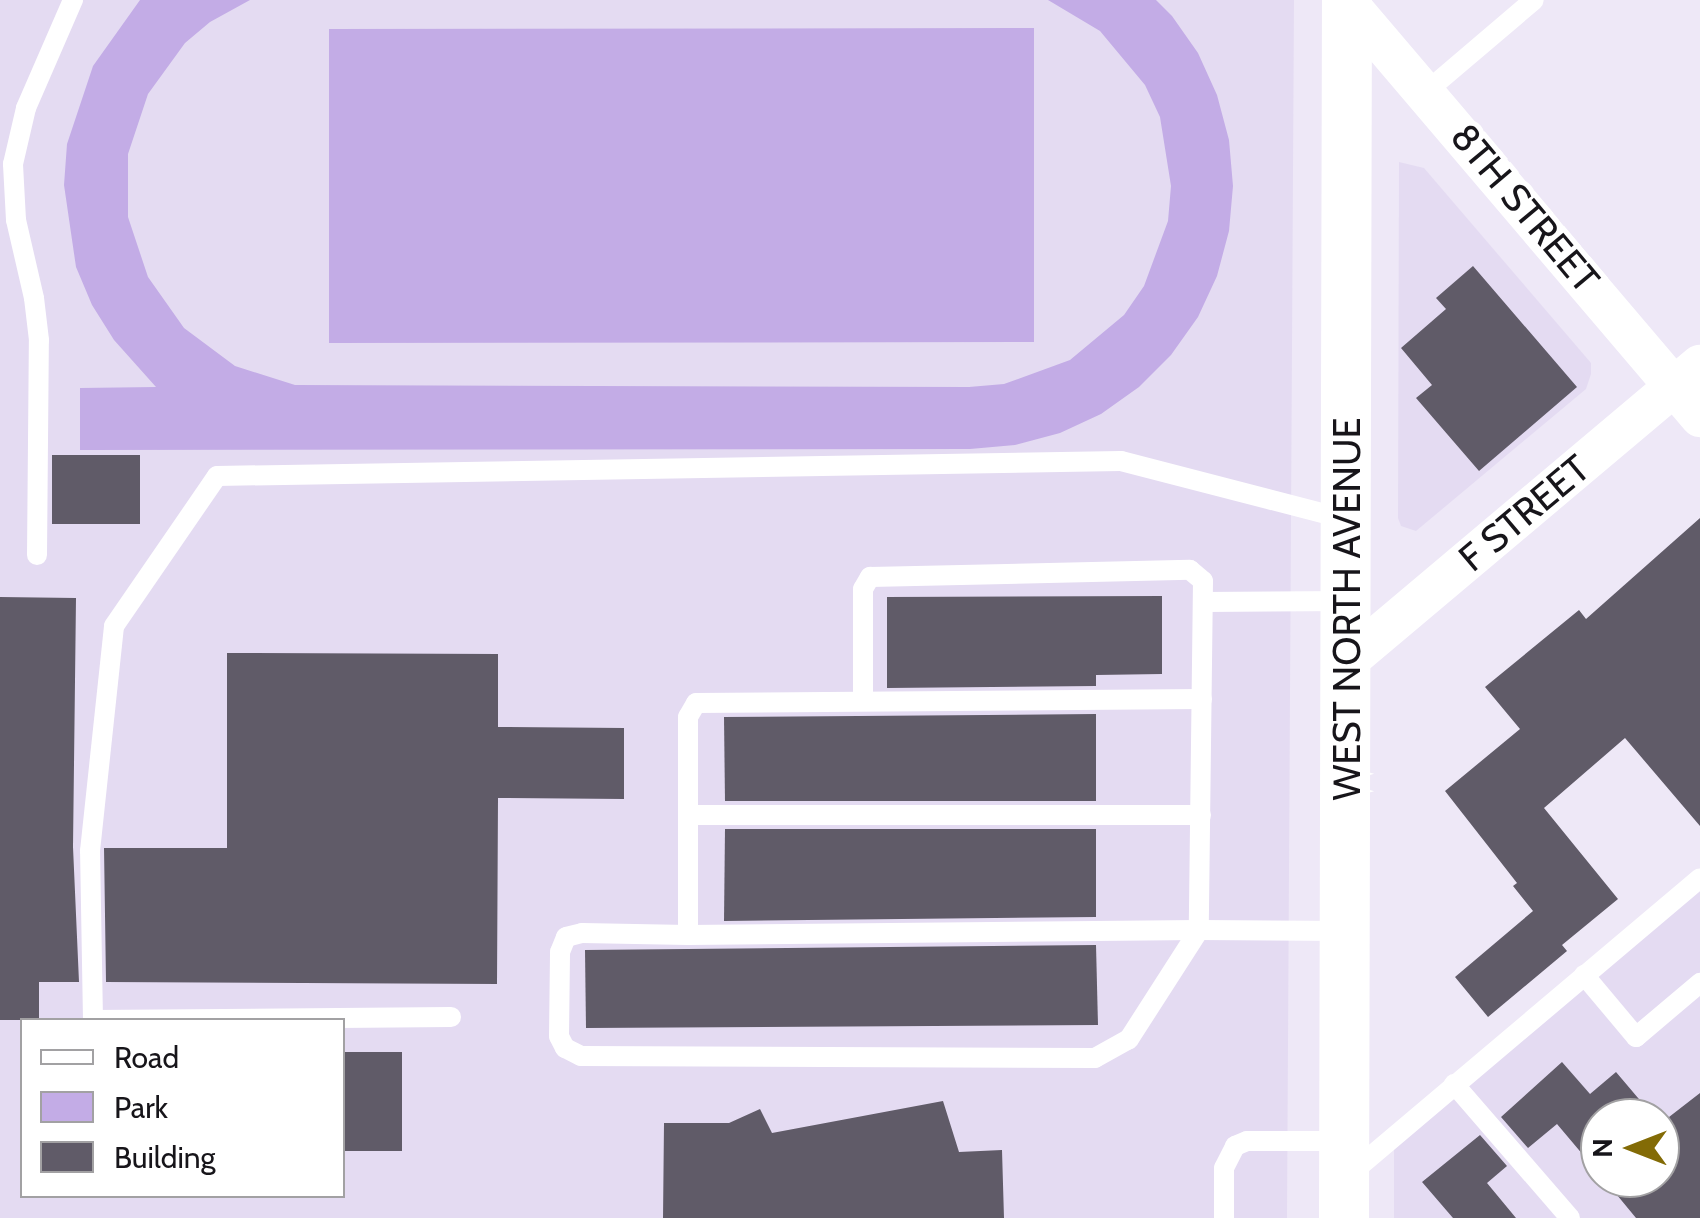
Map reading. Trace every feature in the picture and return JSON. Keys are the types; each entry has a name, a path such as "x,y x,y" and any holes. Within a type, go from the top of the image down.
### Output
{"street":[{"name":"8TH STREET","path":"1347,1 1687,376 1700,417"},
{"name":"WEST NORTH AVENUE","path":"1344,1180 1347,1"},
{"name":"F STREET","path":"1348,661 1687,376"}],"lane":[{"path":"37,555 39,340 16,220 13,164 26,108 73,0"},
{"path":"1427,91 1534,0"},
{"path":"93,1018 90,851 114,626 217,476 1121,461 1347,520"},
{"path":"864,700 864,589 870,577 1190,570 1203,581 1199,930 1129,1039 1096,1058 581,1056 564,1048 559,1036 560,952 566,937 582,933 688,935 1199,930 1346,931"},
{"path":"1204,602 1348,602"},
{"path":"688,935 688,717 696,703 1202,699"},
{"path":"688,816 1202,815"},
{"path":"1224,1218 1224,1168 1235,1146 1247,1141 1344,1180 1700,878"},
{"path":"1584,975 1636,1037 1700,982"},
{"path":"345,1019 451,1018"},
{"path":"1454,1084 1570,1218"}],"shaded area":[{"path":"0,0 1294,0 1287,1218 0,1218"},
{"path":"1399,162 1424,168 1591,363 1586,389 1416,531 1401,526 1398,518"},
{"path":"1700,878 1700,1218 1394,1218 1394,1134"}],"green space":[{"path":"140,0 250,0 210,22 185,43 148,94 128,154 128,217 148,277 184,328 235,366 295,385 969,387 1004,384 1070,360 1124,315 1144,286 1168,221 1171,186 1160,117 1145,85 1100,31 1048,0 1156,0 1172,16 1198,53 1217,95 1229,140 1233,186 1229,231 1217,276 1198,317 1171,355 1139,387 1101,414 1060,433 1015,445 970,449 80,450 80,388 156,387 114,340 92,305 76,267 64,185 67,144 93,66"},
{"path":"1034,28 1034,342 329,343 329,29"}],"building":[{"path":"1473,266 1577,387 1479,471 1416,398 1432,385 1401,348 1446,309 1436,298"},
{"path":"52,455 140,455 140,524 52,524"},
{"path":"1700,518 1700,826 1625,738 1544,808 1618,899 1562,945 1567,951 1488,1017 1455,977 1533,911 1513,886 1517,883 1445,791 1520,729 1485,687 1579,610 1586,619"},
{"path":"1162,596 1162,674 1096,675 1096,686 887,688 887,597"},
{"path":"0,597 76,598 73,847 79,982 39,982 39,1018 0,1020"},
{"path":"227,653 498,654 498,727 624,728 624,799 498,798 497,984 106,982 104,848 227,848"},
{"path":"1096,714 1096,801 725,801 724,717"},
{"path":"725,829 1096,829 1096,917 724,921"},
{"path":"1096,945 1098,1025 586,1028 585,950"},
{"path":"345,1052 402,1052 402,1151 345,1151"},
{"path":"1562,1062 1590,1094 1616,1072 1638,1098 1580,1098 1580,1151 1557,1124 1528,1148 1501,1117"},
{"path":"1700,1093 1700,1218 1636,1218 1620,1198 1680,1198 1680,1108"},
{"path":"943,1101 959,1152 1002,1150 1004,1218 663,1218 664,1123 729,1123 760,1109 772,1133"},
{"path":"1480,1135 1507,1166 1487,1183 1516,1218 1453,1218 1422,1182"}]}
